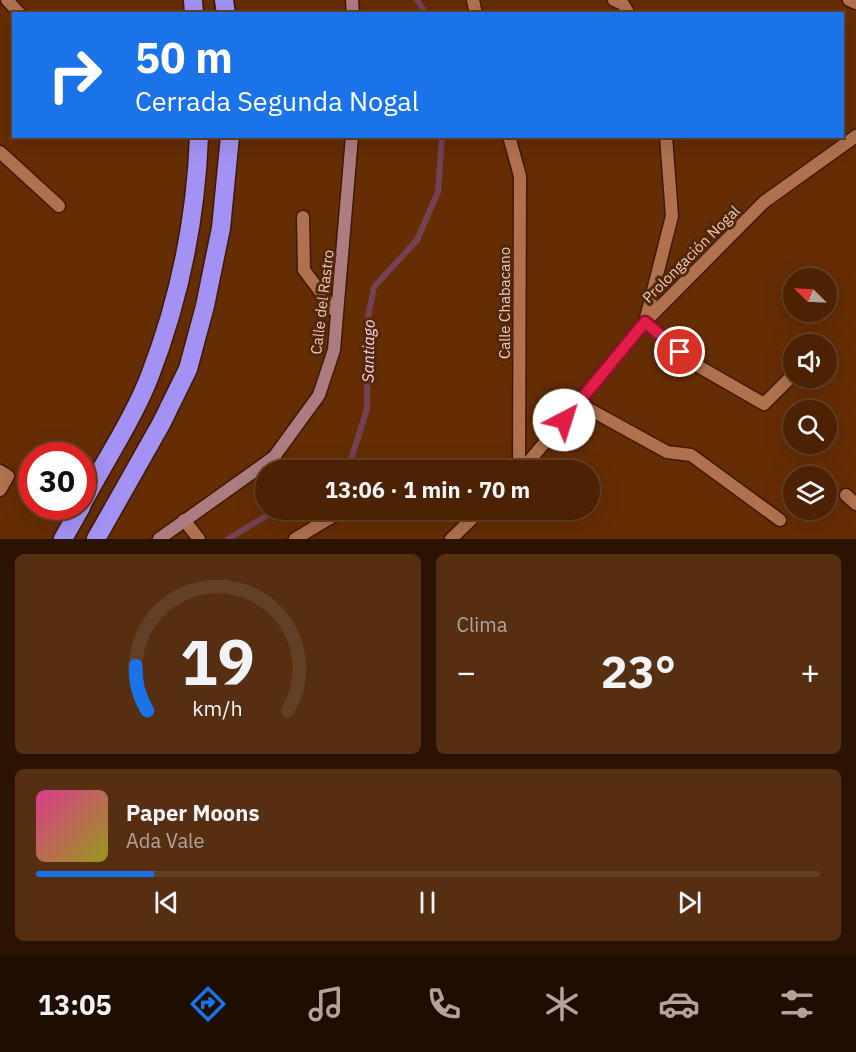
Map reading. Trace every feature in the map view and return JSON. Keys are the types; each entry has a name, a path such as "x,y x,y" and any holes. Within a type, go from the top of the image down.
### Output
{"highway":[{"path":"96,478 152,368 183,268 196,195 199,138"},
{"path":"96,539 161,424 189,369 221,228 230,138"},
{"path":"63,539 74,520"}],"main road":[{"name":"Calle del Rastro","path":"159,539 274,457 319,395 334,350 352,138"}],"street":[{"path":"7,0 18,12"},
{"path":"614,0 623,4 628,12"},
{"path":"849,0 856,3"},
{"name":"Prolongación Nogal","path":"529,460 645,322 764,202 856,136"},
{"name":"Calle Chabacano","path":"510,138 520,176 520,460"},
{"path":"666,138 672,216 645,322 698,366 764,404 783,385"},
{"path":"0,152 59,206"},
{"path":"303,217 304,270 338,314"},
{"path":"578,403 667,452 691,455 780,520"},
{"path":"0,490 4,473"},
{"path":"846,495 856,504"},
{"path":"184,520 199,539"},
{"path":"295,539 326,520"},
{"path":"451,539 471,520"}],"waterway":[{"name":"Santiago","path":"417,0 425,12"},
{"name":"Santiago","path":"351,460 367,409 367,322 374,287 417,240 438,192 442,138"},
{"name":"Santiago","path":"228,539 259,520"}],"route":[{"path":"564,420 645,322 680,352"}]}
